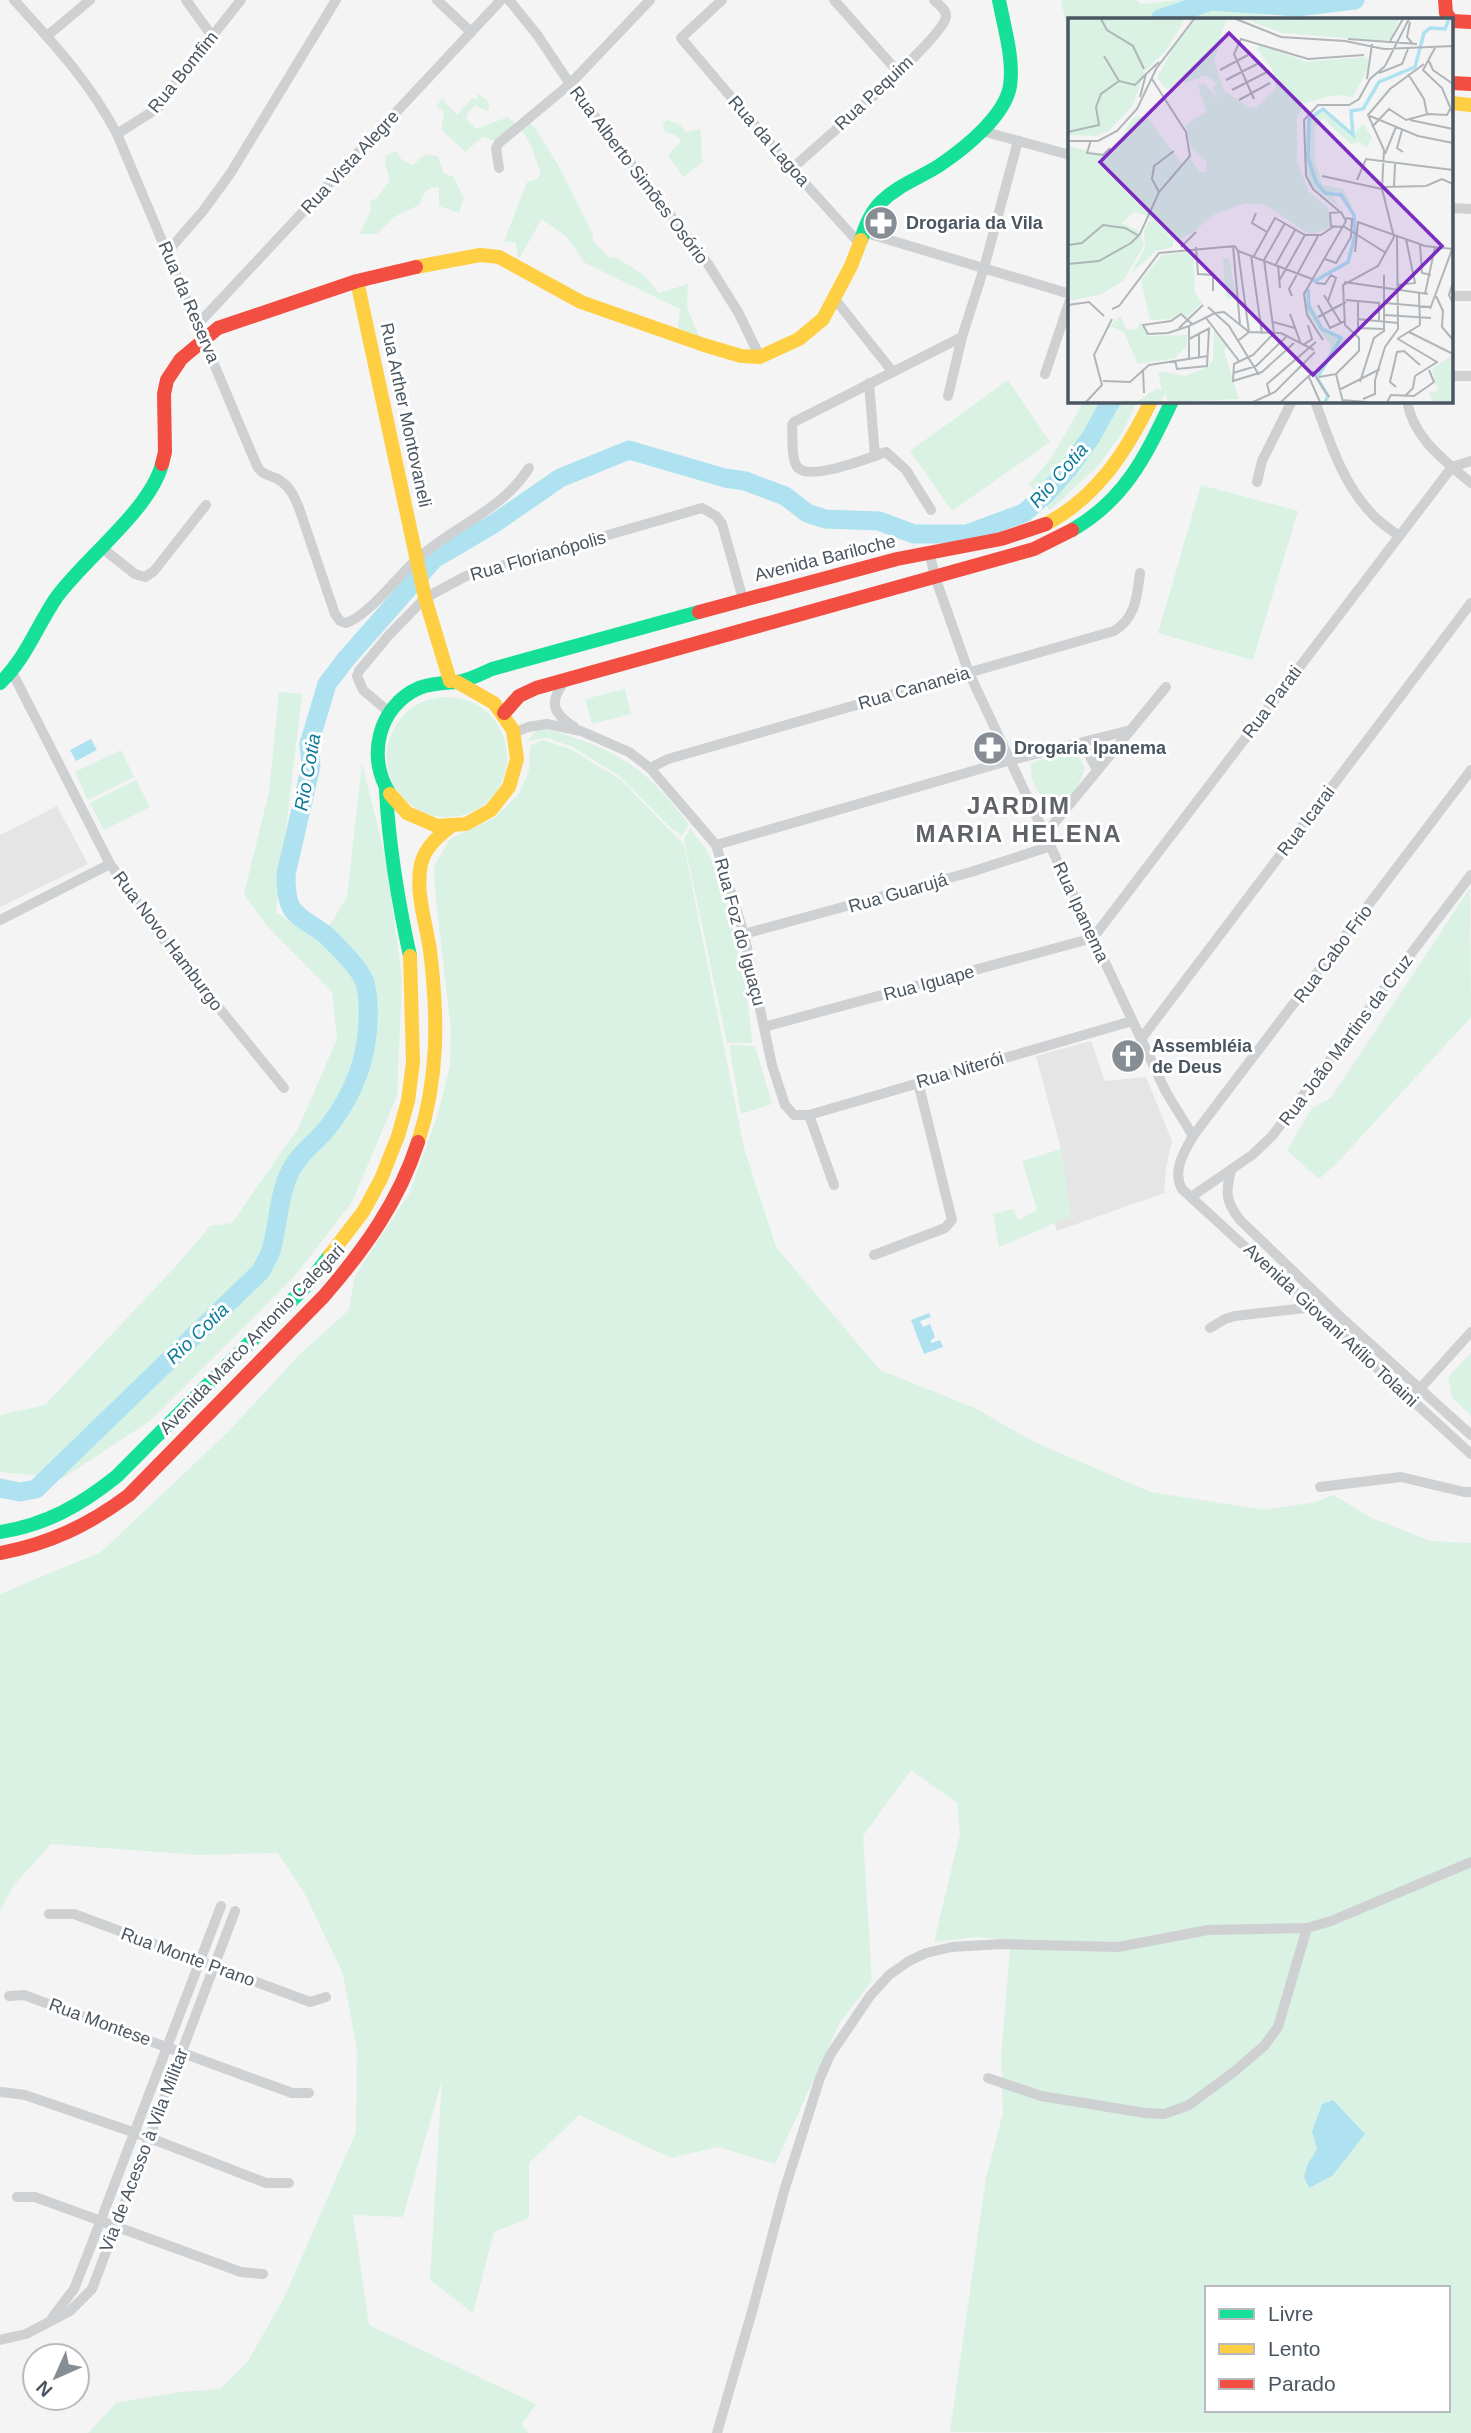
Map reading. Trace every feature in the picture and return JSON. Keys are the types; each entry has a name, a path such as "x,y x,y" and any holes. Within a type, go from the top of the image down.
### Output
{"main road":[{"path":"3,679 55,600 140,503 160,471 165,452 164,394 167,380 181,359 218,328 356,281 480,255 499,257 581,302 704,345 741,356 760,357 783,348 812,330 823,319 879,203 940,165 982,131 1003,107 1010,87 1011,67 999,0"},
{"path":"1445,0 1446,13 1450,18"},
{"name":"Rua Arther Montovaneli","path":"356,281 424,591 453,682"},
{"name":"Avenida Bariloche","path":"453,682 743,598 929,551 996,540 1039,527 1061,516 1081,500 1110,470 1124,451 1150,402"},
{"path":"505,713 511,704 527,692 1034,549 1106,507 1125,486 1149,448 1172,402"},
{"path":"453,682 489,697 505,713 514,733 518,752 510,788 499,803 485,814 450,827 431,825 398,806 386,791 379,776 376,759 381,726 389,712 405,695 426,685 453,682"},
{"name":"Avenida Marco Antonio Calegari","path":"0,1532 21,1530 67,1513 117,1476 307,1285 363,1212 381,1180 408,1101 414,1030 411,962 397,892 386,791"},
{"name":"Avenida Marco Antonio Calegari","path":"0,1552 20,1550 76,1531 103,1516 129,1495 324,1296 355,1262 380,1226 400,1188 420,1137 431,1095 437,1045 434,988 420,869 427,848 450,827"}],"street":[{"name":"Rua da Reserva","path":"14,0 100,101 199,323 257,466 264,475 281,480 299,508 335,614 340,621 346,623 359,616 417,560"},
{"path":"47,36 90,0"},
{"path":"186,0 212,36"},
{"name":"Rua Bomfim","path":"117,134 158,108 241,0"},
{"path":"168,251 204,211 230,174 336,0"},
{"path":"437,0 471,32"},
{"name":"Rua Vista Alegre","path":"199,323 501,0"},
{"name":"Rua Alberto Simões Osório","path":"509,0 538,36 569,84 708,264 738,312 760,357"},
{"path":"499,168 496,148 499,143 569,84 649,0"},
{"name":"Rua da Lagoa","path":"722,0 681,38 792,169 861,238"},
{"path":"834,0 898,72"},
{"name":"Rua Pequim","path":"792,169 898,72 942,26 945,10 934,0"},
{"path":"982,131 1068,154"},
{"path":"948,396 962,337 984,268 1018,141"},
{"path":"861,238 984,268 1068,293"},
{"path":"834,298 892,370"},
{"path":"1045,374 1068,306"},
{"path":"931,510 906,470 886,452 825,470 808,473 802,471 796,464 794,422 892,370 962,337"},
{"path":"869,383 875,456"},
{"path":"1257,482 1262,461 1292,402"},
{"path":"1315,402 1338,462 1353,488 1372,515 1399,536"},
{"path":"1408,402 1415,426 1422,438 1471,483"},
{"path":"1452,467 1471,461"},
{"name":"Rua Parati","path":"1093,937 1452,467"},
{"path":"417,560 491,508 523,478 529,468"},
{"path":"102,548 135,574 145,577 154,571 206,505"},
{"name":"Rua Florianópolis","path":"389,712 363,691 357,676 424,591 466,576 702,508 716,516 722,524 743,598"},
{"name":"Rua Ipanema","path":"929,551 935,577 969,673 1166,1092 1193,1136"},
{"name":"Rua Cananeia","path":"650,768 668,759 1100,635 1125,625 1134,607 1140,573"},
{"name":"Rua Icarai","path":"1141,1039 1471,603"},
{"name":"Rua Novo Hamburgo","path":"3,679 110,864 163,939 284,1088"},
{"name":"Rua Foz do Iguaçu","path":"565,681 555,698 556,709 567,722 617,746 650,768 716,845 744,934 772,1065 789,1111"},
{"path":"1046,833 1166,687"},
{"name":"Rua Foz do Iguaçu","path":"514,733 528,727 547,724 581,731"},
{"path":"716,845 1011,760 1131,730"},
{"path":"1077,743 1089,754 1097,771"},
{"name":"Rua Cabo Frio","path":"1193,1136 1471,770"},
{"name":"Rua Guarujá","path":"744,934 958,876 1051,846"},
{"path":"0,920 110,864"},
{"name":"Rua João Martins da Cruz","path":"1191,1197 1231,1171 1272,1136 1471,875"},
{"name":"Rua Iguape","path":"764,1027 1093,937"},
{"name":"Rua Niterói","path":"789,1111 800,1116 809,1115 1132,1021"},
{"path":"874,1255 950,1225 952,1213 918,1082"},
{"path":"809,1115 834,1185"},
{"path":"1193,1136 1182,1155 1178,1175 1182,1189 1205,1188"},
{"name":"Avenida Giovani Atílio Tolaini","path":"1231,1171 1226,1189 1230,1209 1471,1435"},
{"name":"Avenida Giovani Atílio Tolaini","path":"1182,1189 1471,1454"},
{"path":"1210,1328 1235,1316 1305,1308 1318,1294"},
{"path":"1411,1399 1471,1332"},
{"path":"1320,1488 1401,1477 1471,1492"},
{"path":"717,2433 784,2191 820,2078 830,2055 870,1996 889,1975 926,1953 952,1947 1001,1944 1118,1947 1208,1930 1307,1928 1331,1921 1471,1862"},
{"path":"49,2321 74,2289 221,1906"},
{"name":"Via de Acesso à Vila Militar","path":"0,2340 26,2334 71,2311 92,2289 236,1911"},
{"name":"Rua Monte Prano","path":"49,1914 74,1914 310,2002 326,1997"},
{"path":"988,2078 1041,2096 1145,2113 1164,2114 1189,2105 1235,2071 1272,2037 1278,2027 1307,1928"},
{"name":"Rua Montese","path":"9,1996 24,1995 292,2093 309,2093"},
{"path":"2,2092 25,2095 136,2133 266,2183 289,2183"},
{"path":"17,2197 36,2197 241,2272 263,2274"}],"shaded area":[{"path":"57,806 88,864 0,907 0,835"},
{"path":"1091,1041 1105,1081 1146,1077 1172,1141 1164,1193 1057,1231 1033,1162 1061,1149 1036,1056"}],"green space":[{"path":"1061,0 1137,0 1141,4 1180,0 1275,17 1068,18 1068,33"},
{"path":"478,94 488,101 489,109 486,111 476,105 468,112 466,119 476,129 508,117 517,124 495,141 483,137 465,152 441,129 444,112 436,106 442,99 457,115 472,98 476,100"},
{"path":"668,120 680,125 686,132 700,129 703,162 683,177 668,155 681,141 677,136 665,132 663,122"},
{"path":"529,123 536,129 561,170 593,234 593,241 609,257 617,258 644,275 659,293 688,284 687,307 699,336 678,328 680,309 585,263 567,237 542,219 518,260 516,243 504,241 527,182 537,179 541,174 522,130"},
{"path":"396,151 401,159 413,165 426,154 438,156 444,174 453,176 464,198 459,213 439,206 439,187 435,187 426,192 419,205 394,217 377,234 359,234 371,210 370,201 377,198 390,180 385,163 386,155"},
{"path":"1008,380 1050,442 952,511 910,451"},
{"path":"1083,402 1137,402 1123,431 1098,466 1050,510 1029,484 1052,457"},
{"path":"1201,485 1298,511 1253,660 1158,633"},
{"path":"625,689 631,714 592,724 585,699"},
{"path":"279,692 302,694 276,912 320,941 347,897 362,763 386,861 402,978 397,1096 352,1202 294,1277 150,1421 63,1478 0,1472 0,1415 45,1405 178,1264 210,1226 232,1223 299,1127 337,1039 332,992 267,926 244,894 269,792"},
{"path":"447,697 470,701 490,714 503,734 507,757 503,780 490,800 470,813 447,817 424,813 404,800 391,780 387,757 391,734 404,714 424,701"},
{"path":"539,728 598,747 638,770 660,790 689,824 682,836 618,775 573,747 548,738 527,741"},
{"path":"542,740 570,749 620,779 684,845 744,1148 776,1247 880,1370 975,1408 1030,1440 1151,1492 1265,1510 1316,1502 1333,1495 1372,1518 1430,1541 1471,1543 1471,2433 950,2432 986,2178 1003,2113 1001,2057 1011,1940 975,1937 934,1942 960,1834 957,1803 911,1770 863,1836 872,1981 840,2022 775,2164 718,2147 671,2158 579,2115 529,2163 529,2218 494,2232 473,2313 430,2280 442,2080 403,2217 353,2215 369,2325 536,2404 522,2424 528,2433 88,2433 116,2403 180,2392 220,2389 248,2361 285,2296 356,2132 357,2050 343,1974 306,1896 278,1853 199,1855 51,1844 14,1885 0,1911 0,1594 101,1552 227,1433 301,1353 349,1310 355,1276 409,1194 437,1117 450,1066 451,1029 434,866 450,839 494,818 519,794 529,771 530,746"},
{"path":"121,750 134,777 88,800 75,772"},
{"path":"1058,752 1078,756 1085,768 1072,796 1059,809 1038,791 1031,771 1031,764"},
{"path":"136,780 150,807 104,830 90,803"},
{"path":"690,828 709,855 732,925 743,975 752,1043 727,1043 684,840"},
{"path":"1470,888 1471,1017 1336,1164 1319,1179 1287,1150 1312,1108 1331,1098"},
{"path":"729,1045 755,1046 772,1104 741,1114"},
{"path":"1061,1149 1071,1216 999,1247 993,1214 1013,1209 1018,1220 1037,1210 1022,1161"},
{"path":"1471,1353 1471,1416 1452,1397 1448,1377"}],"water":[{"path":"91,739 97,750 76,761 70,750"},
{"path":"929,1313 931,1317 920,1321 923,1327 930,1324 935,1337 930,1341 932,1343 940,1340 943,1347 924,1354 911,1320"},
{"path":"1333,2100 1365,2134 1332,2176 1309,2188 1304,2177 1317,2149 1312,2132 1322,2104"}],"waterway":[{"name":"Rio Cotia","path":"1163,18 1211,1 1297,7 1355,0"},
{"name":"Rio Cotia","path":"0,1488 20,1492 36,1489 261,1271 271,1250 281,1198 291,1170 339,1113 354,1085 367,1039 368,1003 365,983 359,971 341,950 293,910 288,898 286,874 311,766 309,744 327,684 434,559 495,523 560,478 629,450 725,478 745,481 785,496 807,513 825,519 879,521 914,534 967,534 1024,513 1047,493 1091,437 1110,402"}],"traffic: fast":[{"path":"861,240 874,210 881,202 961,150 992,120 1007,97 1011,65 999,0"},
{"path":"1072,530 1091,518 1121,490 1153,440 1172,402"},
{"path":"0,683 24,653 56,598 144,499 162,464"},
{"path":"390,794 379,765 380,734 385,720 405,696 424,686 465,680 492,669 699,612"},
{"path":"386,791 389,833 410,956"},
{"path":"0,1532 48,1519 90,1496 117,1476 307,1285 330,1255"}],"traffic: slow":[{"path":"1454,103 1471,105"},
{"path":"416,267 480,255 499,257 581,302 704,345 741,356 760,357 799,339 823,319 851,266 861,240"},
{"path":"357,281 425,598 450,681"},
{"path":"1046,524 1080,501 1108,472 1150,402"},
{"path":"390,794 407,813 437,826 466,824 491,810 509,787 517,759 513,730 494,703 457,682"},
{"path":"418,1142 430,1094 435,1047 433,975 420,896 421,864 436,839 450,827"},
{"path":"330,1255 363,1212 381,1179 408,1101 413,1062 410,956"}],"traffic: jam":[{"path":"1445,0 1449,18"},
{"path":"1454,21 1471,22"},
{"path":"1454,83 1471,84"},
{"path":"162,464 165,452 164,394 167,380 181,359 218,328 357,281 416,267"},
{"path":"699,612 897,559 1001,539 1046,524"},
{"path":"504,713 519,696 536,688 1034,549 1072,530"},
{"path":"0,1553 68,1532 129,1495 339,1279 390,1205 418,1142"}],"place":[{"name":"Drogaria da Vila","path":"881,223"},
{"name":"Drogaria Ipanema","path":"990,748"},
{"name":"Assembléia de Deus","path":"1128,1056"}],"district":[{"name":"JARDIM MARIA HELENA","path":"1019,820"}]}
